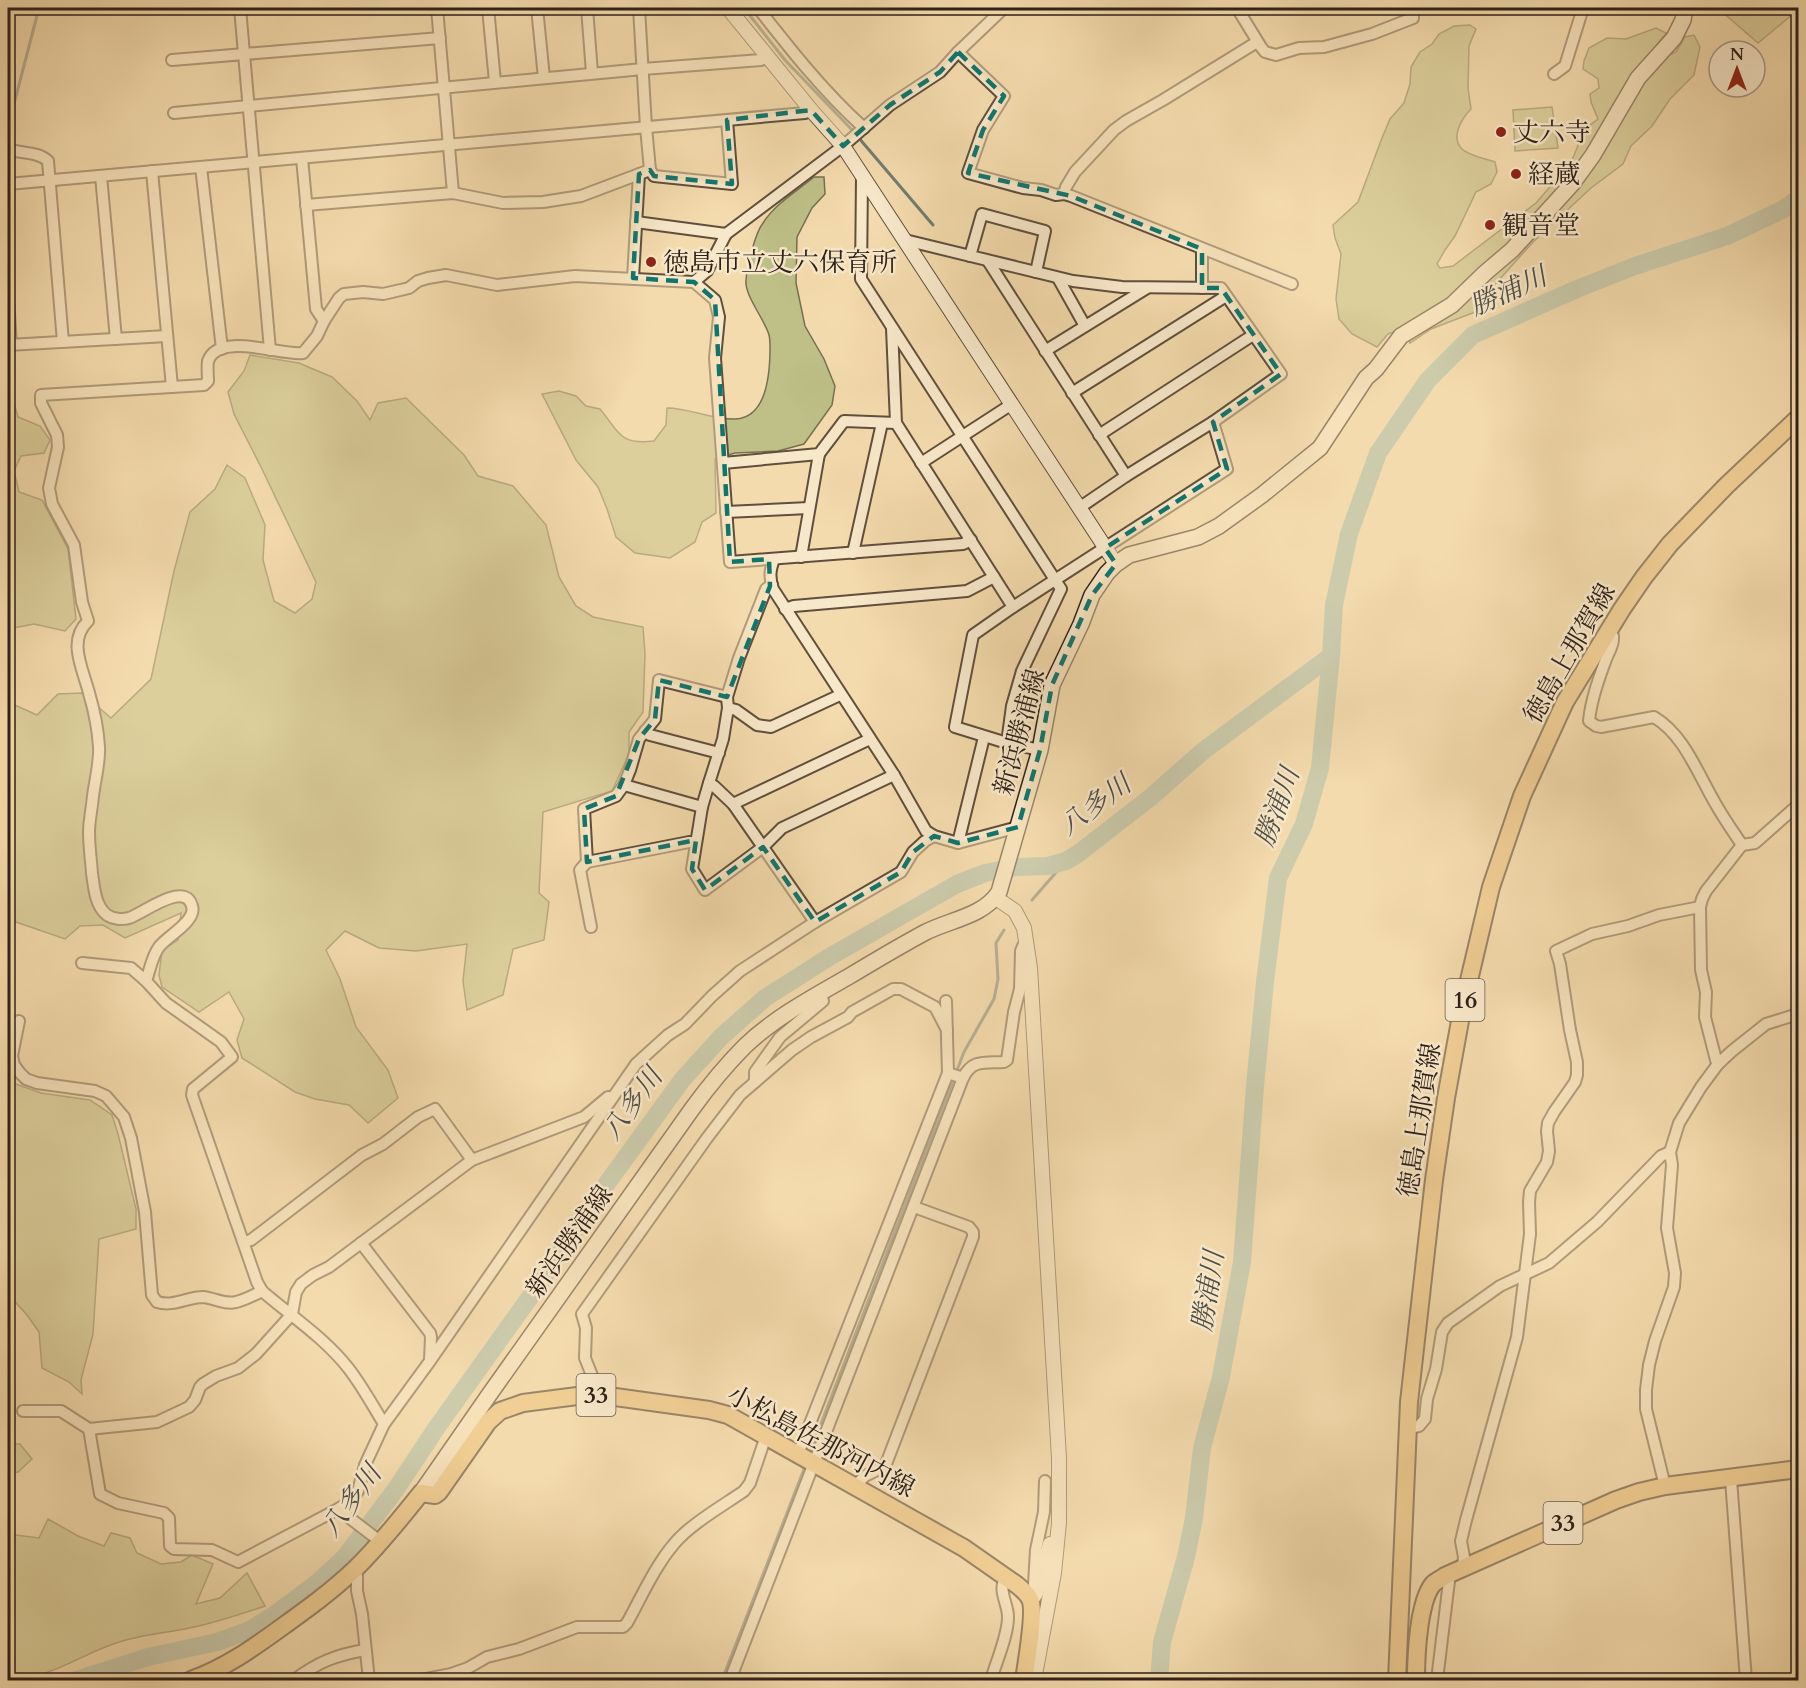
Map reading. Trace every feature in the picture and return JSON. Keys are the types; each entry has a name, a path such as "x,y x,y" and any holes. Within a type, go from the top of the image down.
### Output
{"main road":[{"name":"新浜勝浦線","path":"421,1493 495,1385 716,1077 747,1044 793,1009 821,992 927,932 977,911 998,895 1040,750 1052,686 1092,595 1116,564 1130,555 1198,537 1219,526 1320,448 1366,378 1376,369 1401,336 1452,304 1512,250 1572,184 1593,155 1638,78 1674,38 1683,20 1685,8"},
{"name":"徳島上那賀線","path":"1397,1680 1410,1391 1442,1126 1462,1010 1491,886 1522,796 1565,702 1644,577 1670,544 1726,486 1798,418"},
{"name":"小松島佐那河内線","path":"191,1680 225,1666 250,1651 321,1599 354,1570 421,1493 435,1495 439,1492 488,1422 500,1411 523,1403 592,1395 709,1410 728,1415 964,1548 1025,1591 1031,1601"},
{"name":"33","path":"1416,1680 1416,1657 1425,1602 1434,1584 1457,1571 1639,1491 1798,1469"},
{"path":"1024,1680 1031,1601"},
{"path":"1028,1653 1033,1680"}],"street":[{"path":"240,8 270,350"},
{"path":"437,8 453,193"},
{"path":"488,8 495,82"},
{"path":"537,8 544,78"},
{"path":"587,8 592,73"},
{"path":"633,278 636,222 644,172 646,128 639,8"},
{"path":"728,8 843,146 1116,564"},
{"path":"758,8 800,62 864,128"},
{"path":"694,282 707,271 726,234 843,146 890,105 940,72 958,51 1004,8"},
{"path":"1241,8 1257,42 1265,51 1276,55 1299,48 1332,45 1372,34 1413,18 1413,8"},
{"path":"1554,74 1565,66 1583,8"},
{"path":"172,60 440,38"},
{"path":"1064,194 1075,172 1114,130 1257,42"},
{"path":"958,51 1004,96 983,130 968,173 1023,188 1056,195 1064,194 1292,284"},
{"path":"174,113 592,73 761,60 768,57"},
{"path":"8,184 646,128 805,113 811,110"},
{"path":"306,205 453,193 503,203 543,202 581,196 644,172 654,176 732,184 727,120"},
{"path":"8,149 42,155 48,161 63,342"},
{"path":"302,158 316,309 324,321"},
{"path":"201,167 222,349"},
{"path":"152,171 172,387"},
{"path":"101,176 116,339"},
{"path":"862,176 861,279 1061,589 1022,671 1012,706 1006,743"},
{"path":"970,256 982,214 1045,231 1036,272"},
{"path":"636,222 726,234"},
{"path":"905,240 1073,281 1122,287 1221,288 1281,374 1213,422 1079,508"},
{"path":"1202,249 1202,288"},
{"path":"988,261 1126,476"},
{"path":"146,981 160,944 189,919 193,910 191,903 185,898 176,897 165,899 129,918 118,920 106,915 94,890 89,833 99,749 89,692 79,664 78,640 80,629 88,621 82,602 74,545 52,504 49,488 58,447 57,435 41,403 40,395 204,385 208,381 208,361 217,351 230,346 252,346 283,353 303,353 317,336 339,298 344,294 363,292 383,294 409,288 418,281 446,275 497,285 575,276 694,282 715,300 719,317 715,358 730,562 963,544 971,540"},
{"path":"1058,278 1085,326"},
{"path":"1045,351 1147,287"},
{"path":"1072,393 1226,296"},
{"path":"8,297 9,345 166,336"},
{"path":"892,328 896,423 1013,607"},
{"path":"1099,435 1253,335"},
{"path":"921,463 1012,404"},
{"path":"801,556 819,454 844,421 896,423"},
{"path":"1040,750 1006,743 955,727 973,635 1227,469 1213,422"},
{"path":"853,553 882,423"},
{"path":"723,463 819,454"},
{"path":"726,512 809,508"},
{"path":"774,559 770,573 771,585 840,695 894,775 926,831 934,836 958,843 1017,830"},
{"path":"785,609 794,606 967,591 994,577"},
{"path":"771,585 766,589 746,639 728,703 719,753 702,807 692,869 705,890 763,847 782,828 894,775"},
{"path":"1608,632 1613,642 1606,657 1590,710 1589,721 1601,727 1654,717 1665,723 1676,735 1715,803 1742,844"},
{"path":"591,927 580,870 586,862 584,809 616,796 624,785 639,739 655,719 658,680 728,703 757,725 771,727 840,695"},
{"path":"645,731 650,735 719,753"},
{"path":"958,843 984,737"},
{"path":"733,804 870,739"},
{"path":"709,783 733,804 815,922"},
{"path":"624,785 702,807"},
{"path":"1718,1064 1705,1017 1706,992 1701,970 1702,899 1742,844 1755,843 1798,805"},
{"path":"89,1429 100,1494 118,1503 164,1513 169,1518 170,1546 174,1549 212,1550 238,1562 344,1512 358,1491 365,1465 384,1424 643,1056 685,1024 740,971 815,922 901,872 913,852 934,836"},
{"path":"586,862 696,842"},
{"path":"998,895 1015,911 1024,928 1031,980 1059,1458 1059,1523 1054,1573 1033,1680"},
{"path":"1437,1680 1457,1571 1464,1557 1461,1541 1517,1336 1530,1234 1530,1191 1547,1162 1548,1123 1575,1082 1577,1075 1577,1062 1556,951 1592,934 1659,915 1701,907"},
{"path":"730,1680 807,1459 956,1075 976,1063 1007,1060 1018,1007 1021,951 1027,944"},
{"path":"82,963 131,968 166,1003 221,1042 232,1057 193,1089 192,1095 257,1282 262,1291 292,1314 349,1368 384,1424"},
{"path":"592,1395 595,1383 585,1358 586,1328 582,1314 740,1095 810,1037 848,1017 852,1012 892,989 901,988 935,1007 947,1030"},
{"path":"755,1082 755,1072 780,1038 823,1001 821,992"},
{"path":"807,1459 914,1207 956,1075 947,1030 946,1001"},
{"path":"1665,1486 1646,1409 1646,1390 1655,1341 1674,1287 1675,1273 1667,1228 1672,1165 1670,1152 1679,1123 1718,1064 1766,1024 1798,1014"},
{"path":"19,1021 12,1056 14,1065 20,1073 37,1083 94,1091 106,1096 124,1117 131,1138 145,1212 152,1295 157,1302 173,1304 206,1297 228,1303 237,1302 262,1291"},
{"path":"23,1411 61,1411 89,1429 157,1422 189,1407 203,1383 238,1368 256,1354 292,1314 296,1292 301,1284 313,1275 329,1267 471,1160 584,1117 610,1095 615,1095"},
{"path":"244,1242 251,1240 362,1155 383,1144 418,1117 435,1109 471,1160"},
{"path":"1408,1428 1419,1426 1425,1419 1427,1399 1436,1369 1442,1332 1448,1323 1500,1286 1549,1263 1597,1222 1661,1156 1670,1152"},
{"path":"855,1486 865,1476 886,1464 973,1237 973,1232 969,1227 914,1207"},
{"path":"361,1243 430,1333 430,1361"},
{"path":"420,1680 451,1674 468,1668 487,1657 519,1649 577,1627 623,1627 675,1542 744,1491 750,1483 766,1436"},
{"path":"1731,1479 1746,1680"},
{"path":"1031,1601 1036,1550 1044,1512 1045,1481"},
{"path":"1031,1601 1036,1593 1049,1551 1059,1489"},
{"path":"344,1512 379,1540"},
{"path":"354,1570 357,1576 369,1680"},
{"path":"991,1680 1007,1625 1008,1614 1002,1588 1006,1577"},
{"path":"294,1680 323,1661 341,1654 366,1650"}],"highlighted area":[{"path":"958,52 1004,96 983,130 968,173 1071,196 1202,249 1202,288 1221,288 1281,374 1213,422 1227,469 1105,548 1116,564 1092,595 1052,685 1040,750 1018,827 958,843 934,836 913,852 901,872 815,922 763,847 705,890 692,869 696,840 587,862 584,809 616,796 639,739 655,719 659,680 727,697 770,586 769,559 730,562 715,300 694,282 633,278 639,174 650,170 654,176 732,184 727,120 811,110 843,146 890,105 940,72"}],"green space":[{"path":"1722,8 1798,8 1763,39 1753,39 1720,10"},
{"path":"1470,25 1476,29 1469,46 1468,88 1471,109 1461,122 1457,139 1465,151 1495,162 1497,172 1491,184 1476,192 1455,236 1437,264 1440,268 1453,266 1536,203 1568,170 1582,131 1598,119 1590,94 1599,88 1598,79 1583,69 1589,48 1607,38 1626,39 1656,28 1666,33 1656,46 1663,58 1676,52 1685,37 1694,35 1700,47 1694,75 1670,99 1652,126 1631,146 1623,164 1591,188 1533,242 1490,290 1487,303 1475,312 1431,329 1410,343 1404,328 1388,334 1377,347 1352,334 1339,319 1336,299 1341,254 1333,225 1358,202 1390,119 1404,103 1410,84 1411,67 1420,52 1432,44 1439,34 1454,26"},
{"path":"1552,107 1558,148 1515,151 1513,110"},
{"path":"814,177 824,177 825,194 812,208 797,237 796,283 805,326 824,359 835,386 832,405 804,444 778,451 735,453 715,459 716,513 702,522 695,542 670,558 635,553 616,537 598,487 576,460 542,394 559,391 576,396 586,406 600,409 621,436 642,442 654,441 666,425 667,408 726,419 746,417 754,411 760,402 767,381 770,345 767,329 746,286 752,250 757,234 768,216"},
{"path":"250,355 299,363 332,377 357,401 370,420 378,403 406,398 464,455 478,476 513,486 546,525 559,577 576,606 593,617 643,627 645,654 643,712 629,732 629,754 612,791 543,812 539,893 549,902 544,940 513,949 503,995 467,1010 463,981 467,944 416,951 379,948 345,931 326,950 340,979 356,1027 388,1070 398,1098 368,1123 349,1105 315,1099 295,1092 242,1058 237,1040 244,1019 229,992 199,1012 162,987 159,975 162,950 178,940 181,913 125,938 103,925 80,926 65,939 16,922 8,916 8,702 37,715 58,694 82,693 111,718 151,679 174,571 190,512 215,489 227,465 245,478 265,525 263,560 274,601 295,613 312,599 316,582 234,414 228,392 244,371"},
{"path":"8,383 18,417 40,426 50,440 44,453 21,456 14,471 19,492 42,500 68,549 76,619 65,631 34,624 8,629"},
{"path":"8,1075 13,1083 41,1093 90,1100 112,1115 136,1209 136,1229 99,1239 93,1334 81,1380 82,1394 69,1382 42,1368 39,1332 8,1294"},
{"path":"8,1444 20,1444 32,1459 18,1472 8,1473"},
{"path":"48,1519 78,1536 104,1546 111,1533 130,1538 137,1553 161,1564 181,1562 192,1555 213,1564 196,1604 220,1598 247,1573 265,1606 203,1625 125,1640 36,1676 8,1680 8,1534 39,1538"}],"waterway":[{"path":"8,127 39,8"},
{"path":"744,8 785,60 854,132"},
{"path":"858,137 933,225"},
{"name":"勝浦川","path":"1159,1680 1162,1642 1186,1557 1194,1518 1202,1448 1221,1377 1242,1262 1255,1086 1278,878 1304,824 1320,768 1334,605 1349,534 1378,453 1428,380 1473,335 1635,266 1727,236 1782,210 1798,199"},
{"name":"八多川","path":"76,1680 148,1657 217,1642 250,1630 317,1583 345,1557 396,1489 608,1182 682,1080 722,1036 765,998 831,956 957,884 985,873 1016,867 1048,866 1066,861 1151,797 1203,751 1331,656"},
{"path":"1032,900 1066,861"},
{"path":"809,1455 964,1052 994,999 998,979 996,943 1004,930"},
{"path":"722,1680 806,1464"}],"place":[{"name":"丈六寺","path":"1501,132"},
{"name":"経蔵","path":"1516,174"},
{"name":"観音堂","path":"1490,225"},
{"name":"徳島市立丈六保育所","path":"651,262"}]}
